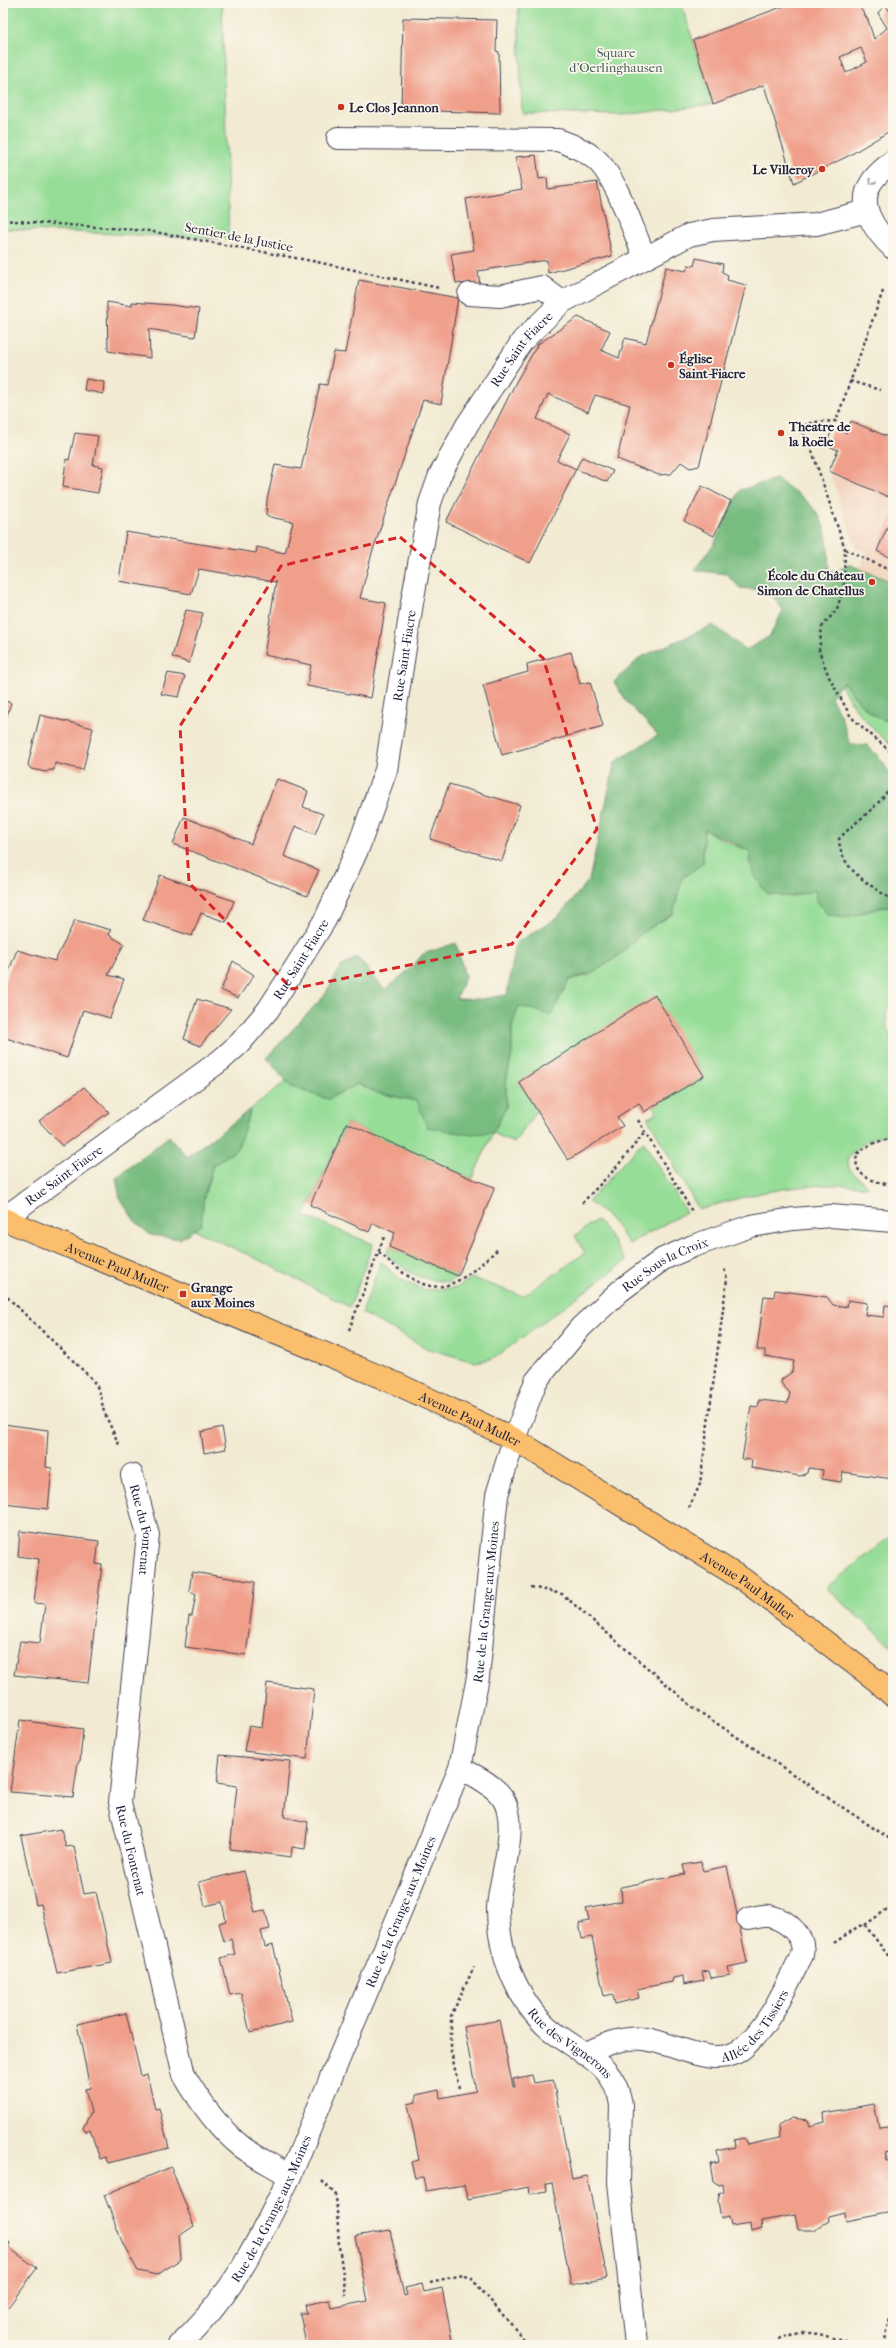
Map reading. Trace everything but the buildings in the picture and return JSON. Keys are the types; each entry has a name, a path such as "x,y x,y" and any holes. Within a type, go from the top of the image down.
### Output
{"main road":[{"name":"Avenue Paul Muller","path":"3,1219 339,1359 449,1407 514,1439 744,1580 877,1681 893,1696"}],"street":[{"path":"338,138 558,140 595,158 610,176 646,258"},
{"path":"893,161 870,184 866,196 867,211 878,233 893,248"},
{"name":"Rue Saint-Fiacre","path":"3,1219 222,1060 268,1010 325,920 358,848 386,770 412,603 430,503 440,474 467,425 523,340 562,302 689,235 713,230 816,224 867,211"},
{"path":"469,294 500,296 542,287 562,302"},
{"name":"Rue Sous la Croix","path":"514,1439 536,1381 581,1327 620,1291 663,1259 709,1239 751,1226 793,1219 831,1216 893,1221"},
{"name":"Rue de la Grange aux Moines","path":"179,2345 207,2317 239,2275 293,2168 460,1768 478,1677 496,1495 514,1439"},
{"name":"Rue du Fontenat","path":"132,1474 148,1535 120,1802 184,2075 197,2098 221,2127 237,2142 293,2168"},
{"name":"Rue des Vignerons","path":"460,1768 484,1781 501,1796 510,1816 498,1909 500,1936 506,1960 524,1998 545,2024 610,2073 620,2093 619,2182 636,2345"},
{"name":"Allée des Tissiers","path":"584,2054 605,2044 629,2038 645,2039 710,2056 723,2056 743,2048 757,2033 774,2007 802,1955 804,1947 802,1940 796,1932 779,1920 768,1916 748,1919"}],"path":[{"name":"Sentier de la Justice","path":"3,220 150,231 312,261 469,294"},
{"path":"883,291 836,421 813,422 798,428 809,442 845,549 844,586 837,610 822,627 819,651 829,677 851,717 893,754"},
{"path":"850,381 880,390"},
{"path":"845,549 893,572"},
{"path":"893,781 888,792 875,808 852,825 839,839 840,851 851,870 893,901"},
{"path":"638,1120 709,1239 727,1279 700,1484 675,1538"},
{"path":"582,1203 623,1159 645,1132"},
{"path":"893,1139 883,1140 865,1148 857,1154 855,1163 860,1172 871,1180 893,1186"},
{"path":"339,1359 384,1237"},
{"path":"379,1252 411,1280 430,1286 456,1283 470,1275 498,1249"},
{"path":"3,1293 92,1380 99,1390 104,1412 132,1474"},
{"path":"531,1588 562,1594 695,1709 893,1841"},
{"path":"832,1945 859,1926 865,1925 893,1905"},
{"path":"865,1925 893,1962"},
{"path":"459,2088 451,2051 451,2016 486,1944 500,1936"},
{"path":"293,2168 336,2195 338,2246 346,2296"},
{"path":"430,2282 463,2275 471,2278 529,2345"},
{"path":"884,2345 893,2303"},
{"path":"779,2339 797,2332 805,2332 821,2334 853,2345"}],"highlighted area":[{"path":"400,537 543,658 597,829 512,944 292,989 189,883 180,726 281,566"}],"shaded area":[{"name":"École du Château Simon de Chatellus","path":"851,421 893,439 893,746 860,715 841,685 859,571 866,553 856,547 829,471"}],"green space":[{"path":"3,3 222,3 229,239 3,229"},
{"name":"Square d'Oerlinghausen","path":"518,3 681,3 713,104 623,115 522,113"},
{"path":"776,479 803,498 819,515 826,538 829,571 837,572 848,564 893,582 893,722 877,717 871,713 843,682 831,697 841,717 850,744 867,745 880,758 893,778 893,904 848,917 828,915 816,900 815,890 790,897 768,894 754,875 750,851 704,829 703,863 682,878 673,914 643,932 618,956 594,972 569,980 551,1015 519,1006 512,1026 512,1053 506,1082 506,1107 493,1133 465,1134 427,1127 417,1101 378,1093 358,1084 328,1099 291,1087 266,1058 324,996 341,967 357,957 385,990 410,969 423,954 456,943 465,976 456,999 481,999 507,995 516,943 557,918 589,880 615,762 658,735 626,701 614,682 641,657 713,625 746,650 770,636 783,610 769,591 740,588 726,574 694,570 714,544 740,490"},
{"path":"843,682 870,713 893,722 893,746 870,726 857,711 841,685"},
{"path":"704,829 726,842 750,851 749,864 790,897 815,890 848,917 887,906 893,910 893,1002 886,1012 887,1028 893,1044 893,1133 868,1141 852,1153 848,1159 849,1169 868,1187 846,1185 804,1186 761,1193 699,1210 648,1118 657,1113 654,1106 704,1076 655,996 519,1082 537,1110 514,1143 493,1133 506,1107 506,1082 512,1053 512,1026 519,1006 551,1014 569,980 590,975 618,956 643,932 673,914 682,878 703,863"},
{"path":"286,1081 291,1087 328,1099 358,1084 378,1093 417,1101 493,1133 472,1179 347,1123 304,1216 373,1244 350,1307 253,1257 194,1230 201,1225 204,1196 213,1165 237,1149 251,1109"},
{"path":"251,1109 237,1149 213,1165 204,1196 201,1225 180,1239 150,1235 134,1220 120,1198 116,1178 169,1136 187,1157"},
{"path":"643,1141 686,1212 629,1244 611,1220 588,1202"},
{"path":"596,1220 603,1226 626,1261 493,1359 474,1362 426,1348 362,1313 381,1262 401,1280 424,1290 456,1288 472,1278 523,1296 585,1253 575,1236"},
{"path":"389,1247 458,1276 450,1282 423,1278 409,1272 387,1254"},
{"path":"893,1534 893,1647 826,1588"}],"place":[{"name":"Le Clos Jeannon","path":"341,107"},
{"name":"Le Villeroy","path":"822,169"},
{"name":"Église Saint-Fiacre","path":"671,365"},
{"name":"Theatre de la Roële","path":"781,433"},
{"name":"École du Château Simon de Chatellus","path":"872,582"},
{"name":"Grange aux Moines","path":"183,1294"}]}
